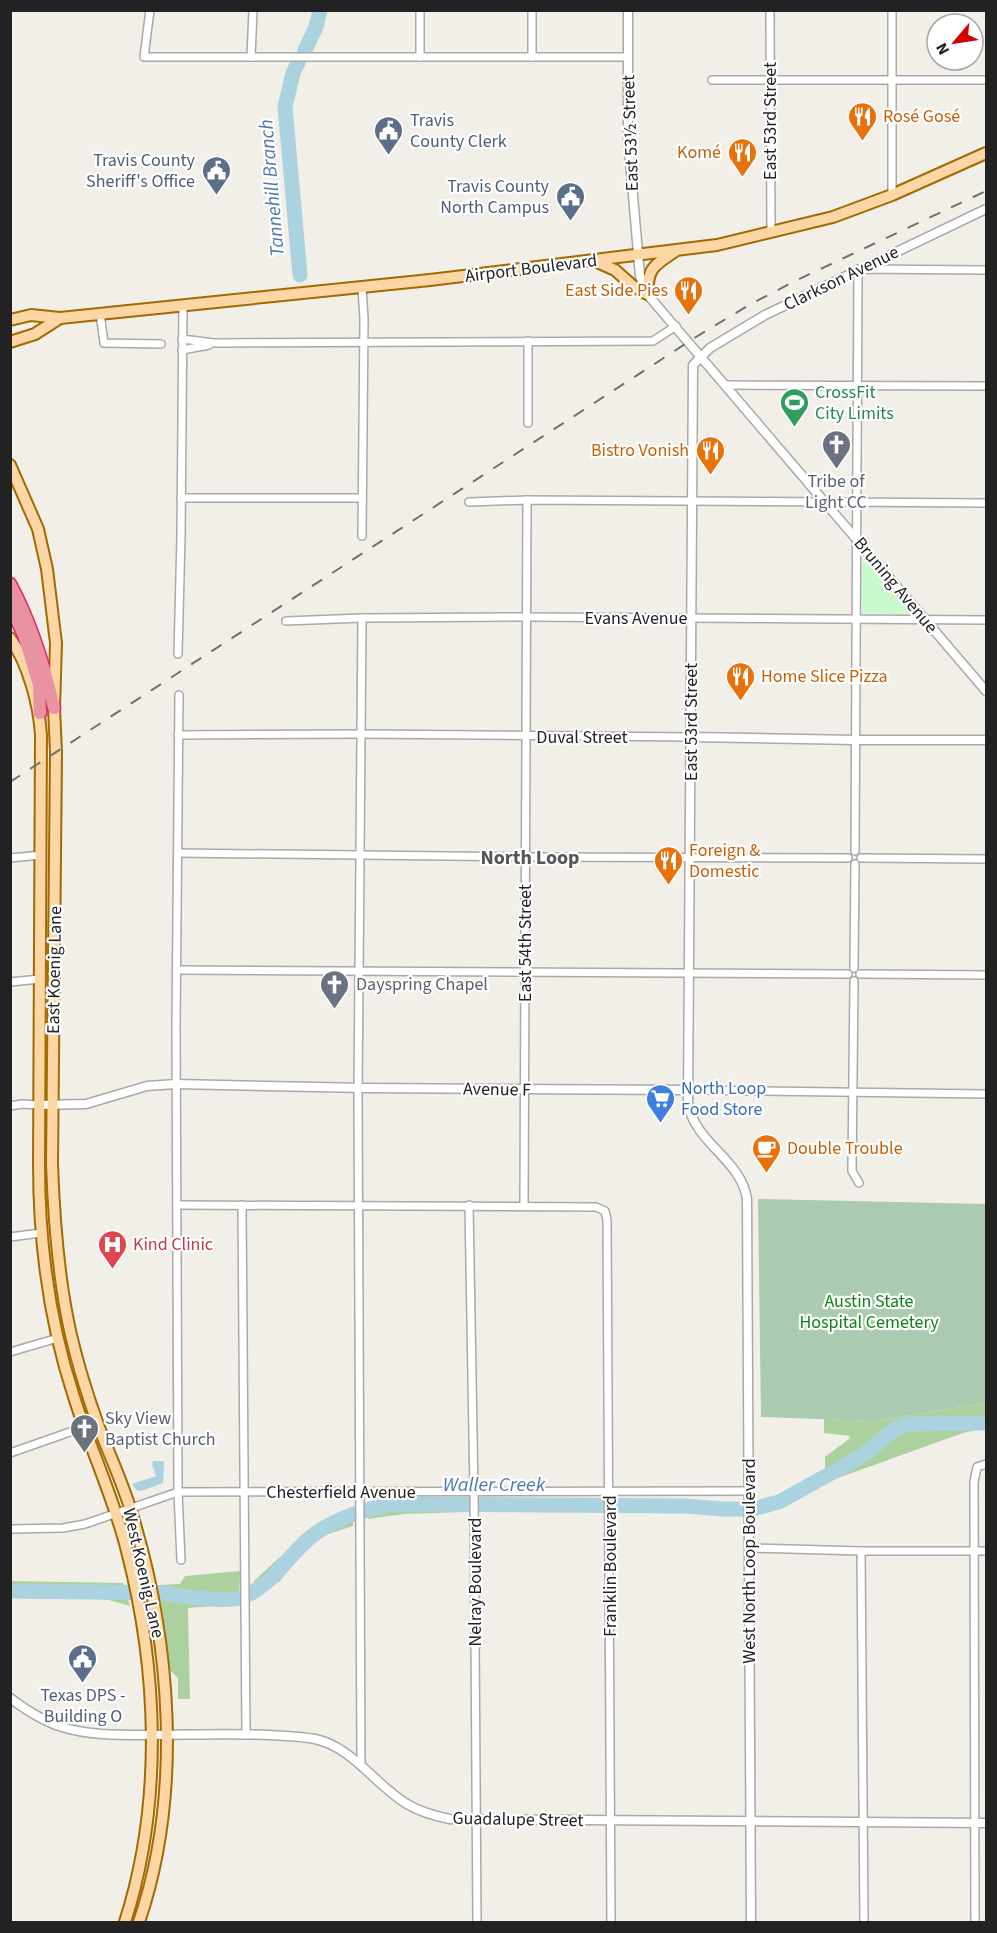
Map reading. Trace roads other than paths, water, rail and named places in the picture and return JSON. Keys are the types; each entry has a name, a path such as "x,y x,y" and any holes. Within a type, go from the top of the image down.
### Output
{"highway":[{"path":"10,584 33,636 46,674 54,708"},
{"path":"10,605 24,634 37,677 40,713"}],"main road":[{"name":"Airport Boulevard","path":"10,320 31,315 60,318 183,306 638,256 717,245 833,217 892,195 987,153"},
{"path":"592,260 615,270 633,286 647,294 647,278 650,271 656,264 677,251"},
{"name":"Airport Boulevard","path":"10,342 35,334 60,318"},
{"name":"East Koenig Lane","path":"10,465 38,530 56,643 52,1105 55,1231"},
{"name":"East Koenig Lane","path":"10,638 27,672 40,713 39,1201 41,1233"},
{"name":"West Koenig Lane","path":"55,1231 64,1300 79,1364 97,1422 130,1509 153,1599 162,1665 166,1735 164,1794 157,1849 146,1904 139,1923"},
{"name":"West Koenig Lane","path":"41,1233 50,1303 65,1369 116,1513 135,1583 149,1676 151,1735 149,1793 138,1873 125,1923"}],"street":[{"path":"150,10 144,57 628,57"},
{"path":"251,57 253,10"},
{"path":"420,10 420,57"},
{"path":"532,10 532,57"},
{"name":"East 53½ Street","path":"628,10 628,149 638,256"},
{"name":"East 53rd Street","path":"770,10 771,232"},
{"path":"892,10 892,195"},
{"path":"712,80 987,80"},
{"name":"Clarkson Avenue","path":"701,356 724,339 765,315 987,209"},
{"path":"183,339 214,343 653,341 676,326 647,294 640,276 638,256"},
{"path":"855,851 858,269 987,270"},
{"path":"362,287 362,536"},
{"path":"177,654 183,306"},
{"path":"100,313 104,343 161,344"},
{"name":"Bruning Avenue","path":"676,326 987,691"},
{"path":"528,341 528,423"},
{"path":"182,350 214,343"},
{"name":"East 53rd Street","path":"701,356 693,365 688,1103 694,1123 740,1178 747,1199"},
{"path":"726,385 987,386"},
{"path":"181,498 361,498"},
{"path":"469,502 527,500 987,503"},
{"name":"East 54th Street","path":"524,1205 527,500"},
{"name":"Evans Avenue","path":"286,621 526,617 987,620"},
{"path":"361,1764 358,1088 362,618"},
{"path":"179,695 176,1084 178,1492 181,1560"},
{"name":"Duval Street","path":"178,735 362,734 987,740"},
{"path":"848,858 851,852 855,851"},
{"path":"855,851 861,858"},
{"path":"178,853 848,858"},
{"path":"10,858 41,855"},
{"path":"848,858 851,863 855,864"},
{"path":"861,858 987,859"},
{"path":"855,864 861,858"},
{"path":"854,968 855,864"},
{"path":"854,968 849,970 848,974 850,980 854,981"},
{"path":"854,968 860,974"},
{"path":"177,970 848,974"},
{"path":"860,974 987,975"},
{"path":"854,981 859,978 860,974"},
{"path":"10,982 39,979"},
{"path":"854,981 852,1171 859,1183"},
{"name":"Avenue F","path":"10,1106 86,1104 147,1086 176,1084 987,1094"},
{"name":"West North Loop Boulevard","path":"747,1199 751,1923"},
{"path":"177,1205 524,1205"},
{"path":"242,1205 246,1734"},
{"name":"Nelray Boulevard","path":"469,1205 474,1491 477,1923"},
{"name":"Franklin Boulevard","path":"524,1205 596,1207 604,1211 608,1220 611,1923"},
{"path":"10,1237 41,1233"},
{"path":"10,1352 58,1338"},
{"path":"10,1453 84,1427"},
{"path":"975,1923 974,1482 976,1469 987,1464"},
{"name":"Chesterfield Avenue","path":"10,1529 63,1528 85,1524 178,1492 749,1491"},
{"path":"749,1548 987,1551"},
{"path":"861,1551 864,1923"},
{"name":"Guadalupe Street","path":"10,1698 42,1719 61,1727 86,1733 246,1734 316,1739 336,1747 361,1764 390,1791 417,1809 450,1819 987,1823"}],"water":[{"path":"153,1461 164,1461 163,1483 141,1491 136,1490 132,1484 156,1476"}],"waterway":[{"name":"Tannehill Branch","path":"305,50 316,27 320,10"},
{"name":"Tannehill Branch","path":"298,63 293,73 285,107 300,275"},
{"name":"Waller Creek","path":"10,1591 165,1593 205,1599 237,1599 263,1586 303,1544 320,1530 351,1516 383,1506 393,1504 685,1506 753,1509 779,1502 862,1456 896,1428 910,1424 986,1423"}],"railway":[{"path":"10,782 696,337 795,281 986,191"}],"place":[{"name":"Rosé Gosé","path":"862,142"},
{"name":"Travis County Clerk","path":"389,156"},
{"name":"Komé","path":"742,178"},
{"name":"Travis County Sheriff's Office","path":"216,196"},
{"name":"Travis County North Campus","path":"570,222"},
{"name":"East Side Pies","path":"689,316"},
{"name":"CrossFit City Limits","path":"794,428"},
{"name":"Tribe of Light CC","path":"836,470"},
{"name":"Bistro Vonish","path":"710,476"},
{"name":"Home Slice Pizza","path":"740,702"},
{"name":"Foreign & Domestic","path":"668,886"},
{"name":"Dayspring Chapel","path":"335,1010"},
{"name":"North Loop Food Store","path":"660,1124"},
{"name":"Double Trouble","path":"766,1174"},
{"name":"Kind Clinic","path":"112,1270"},
{"name":"Sky View Baptist Church","path":"84,1454"},
{"name":"Texas DPS - Building O","path":"83,1684"}],"district":[{"name":"North Loop","path":"530,857"}],"park label":[{"name":"Austin State Hospital Cemetery","path":"869,1311"}]}
